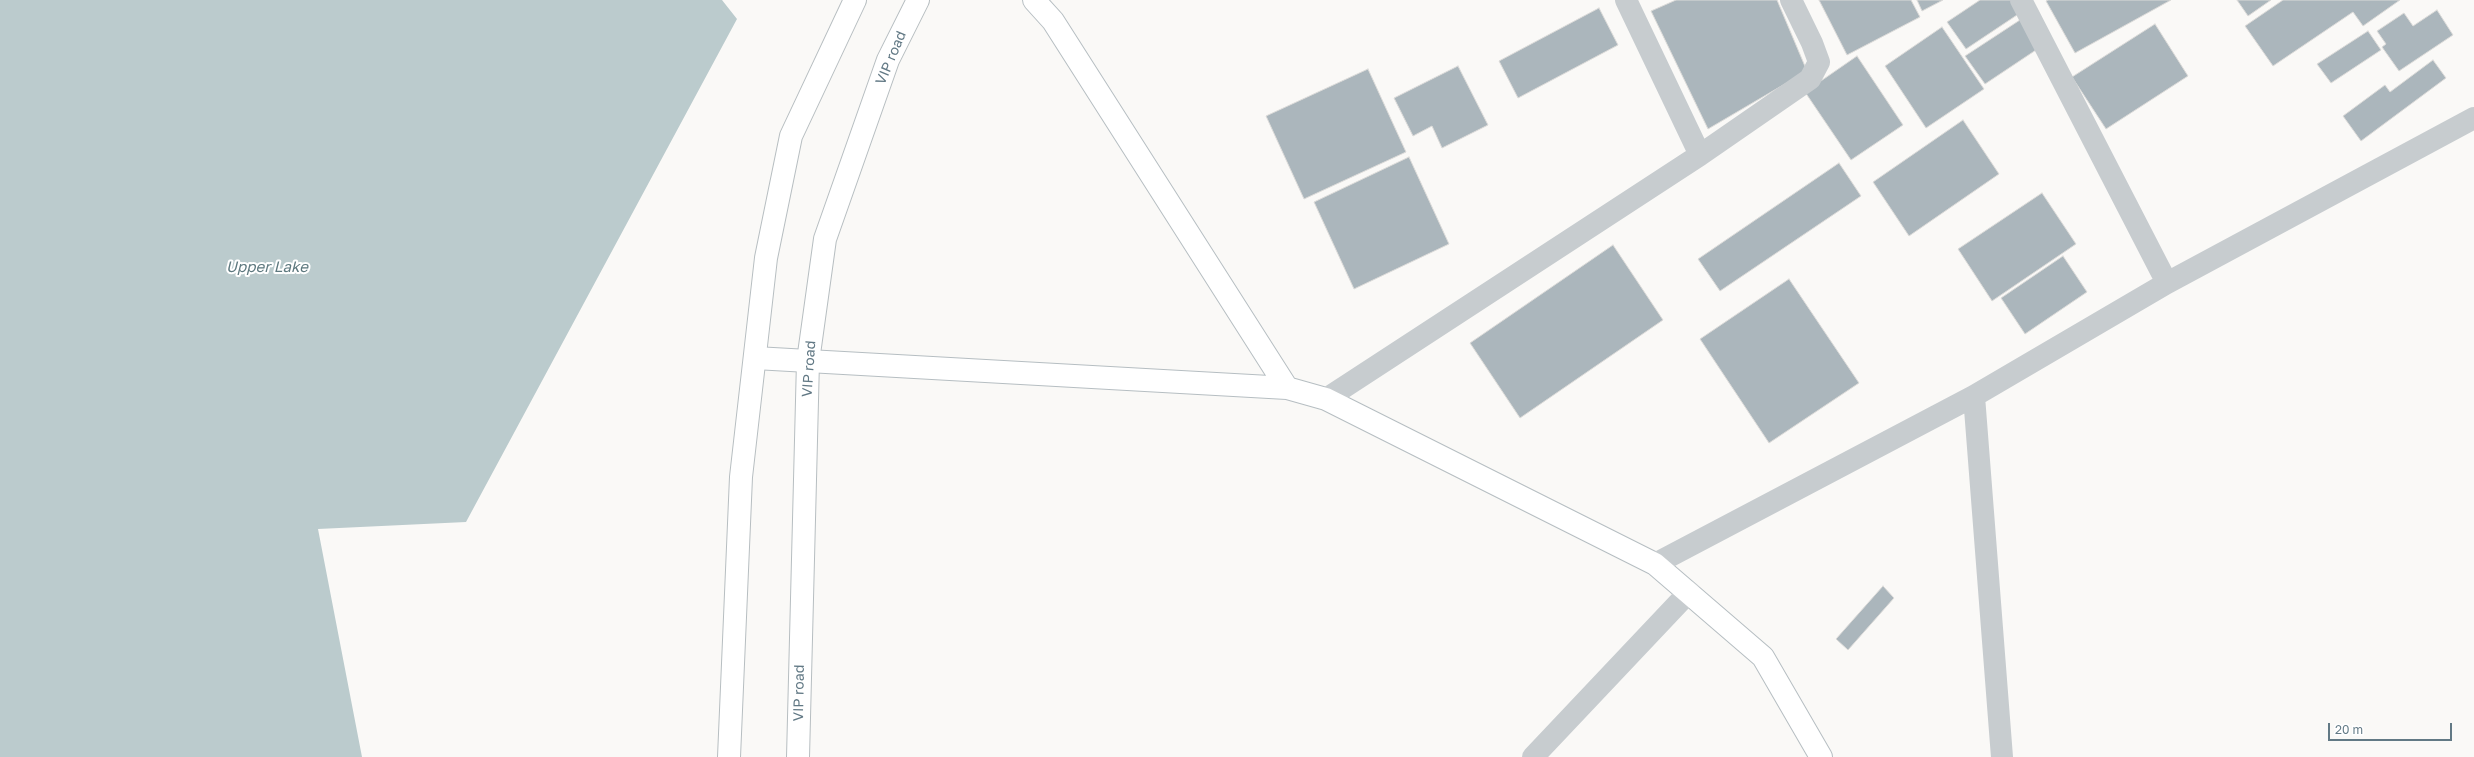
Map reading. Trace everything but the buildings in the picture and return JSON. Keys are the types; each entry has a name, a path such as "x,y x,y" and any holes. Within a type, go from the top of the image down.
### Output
{"street":[{"path":"729,757 741,477 766,258 791,136 855,0"},
{"name":"VIP road","path":"798,757 808,362 824,239 888,60 918,0"},
{"path":"1034,0 1053,21 1287,388"},
{"path":"1626,0 1700,155"},
{"path":"1326,399 1700,155 1810,79 1818,62 1812,44 1791,0"},
{"path":"2021,0 2167,283"},
{"path":"1655,564 1974,396 2167,283 2474,118"},
{"path":"755,358 1287,388 1326,399 1655,564 1763,657 1821,757"},
{"path":"1974,396 2002,757"},
{"path":"1533,757 1689,592"}],"water":[{"name":"Upper Lake","path":"0,0 722,0 737,19 466,522 318,529 362,757 0,757"}]}
